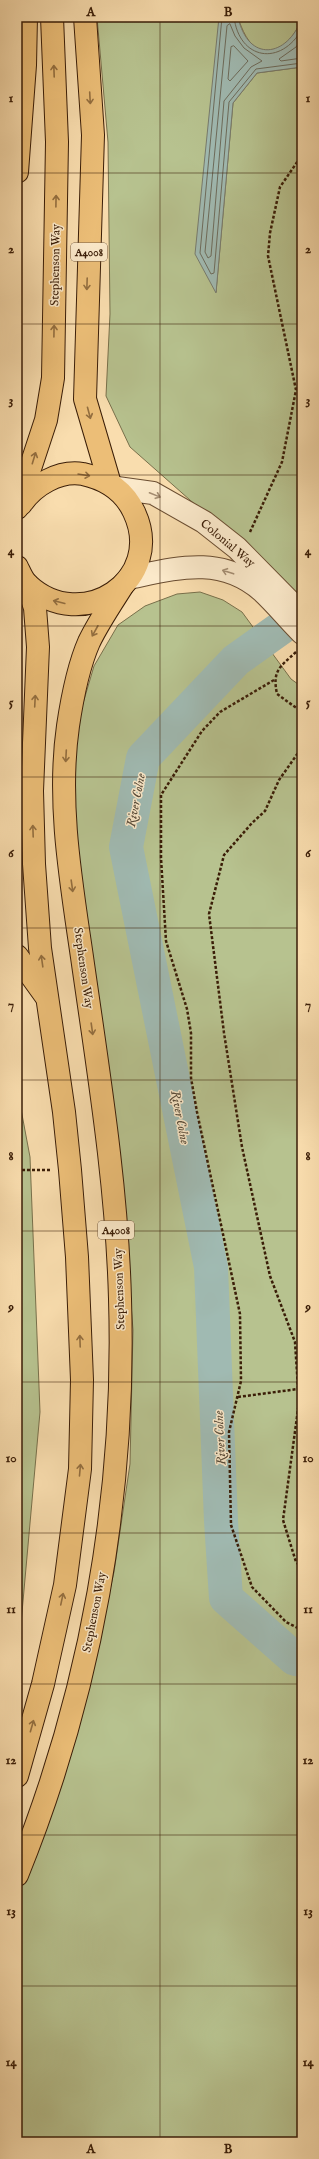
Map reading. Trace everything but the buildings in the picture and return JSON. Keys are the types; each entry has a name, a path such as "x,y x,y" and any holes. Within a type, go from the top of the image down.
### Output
{"main road":[{"path":"17,172 25,65 26,17"},
{"name":"Stephenson Way","path":"17,509 46,420 53,378 57,142 52,17"},
{"name":"A4008","path":"85,17 93,135 85,399 113,486"},
{"path":"17,509 26,496 44,481 61,475 81,474 100,478 113,486"},
{"name":"Stephenson Way","path":"17,1875 44,1804 75,1703 100,1586 116,1469 122,1356 118,1254 112,1173 69,864 65,773 68,726 78,678 88,644 139,559 142,541 140,524 129,501 113,486"},
{"path":"22,576 44,598 60,604 78,605 98,601 111,595 126,582"},
{"path":"17,1776 43,1684 64,1592 80,1469 82,1380 77,1257 70,1170 40,941 32,791 38,647 35,608 22,576"},
{"path":"17,956 48,999"}],"street":[{"name":"Colonial Way","path":"113,486 153,493 204,522 237,548 302,634"},
{"name":"Colonial Way","path":"126,582 175,569 202,566 215,568 267,586 302,614"}],"path":[{"path":"251,535 250,529 270,491 282,462 293,413 296,390 268,256 270,232 280,187 302,155"},
{"path":"302,646 278,670 274,680 277,694 302,712"},
{"path":"274,680 220,712 202,731 161,795 161,858 166,941 187,1009 191,1033 191,1078 196,1112 240,1314 241,1381 229,1432 231,1525 252,1587 286,1622 302,1630"},
{"path":"302,739 298,753 279,780 264,812 252,823 224,855 209,914 224,1033 242,1147 270,1276 295,1342 299,1402 283,1520 296,1562 302,1568"},
{"path":"17,1170 70,1170"},
{"path":"238,1397 298,1390"}],"green space":[{"path":"97,17 219,17 216,292 233,103 257,73 302,67 302,599 130,447 106,396 110,314 108,142"},
{"path":"302,17 297,30 287,42 281,47 267,51 256,48 249,41 238,18"},
{"path":"200,592 223,600 242,612 291,679 302,687 302,2142 17,2142 17,1893 50,1810 82,1713 114,1572 130,1464 133,1330 121,1174 76,865 72,800 79,717 94,666 118,625 145,606 177,594"},
{"path":"17,1088 30,1157 40,1412 17,1668"}],"water":[{"path":"219,17 238,17 243,32 250,42 259,48 268,50 278,47 287,41 295,31 302,18 302,67 257,73 233,103 216,293 195,254"}],"waterway":[{"name":"River Colne","path":"302,613 236,660 143,758 126,847 211,1267 221,1521 226,1598 295,1659 302,1660"}]}
